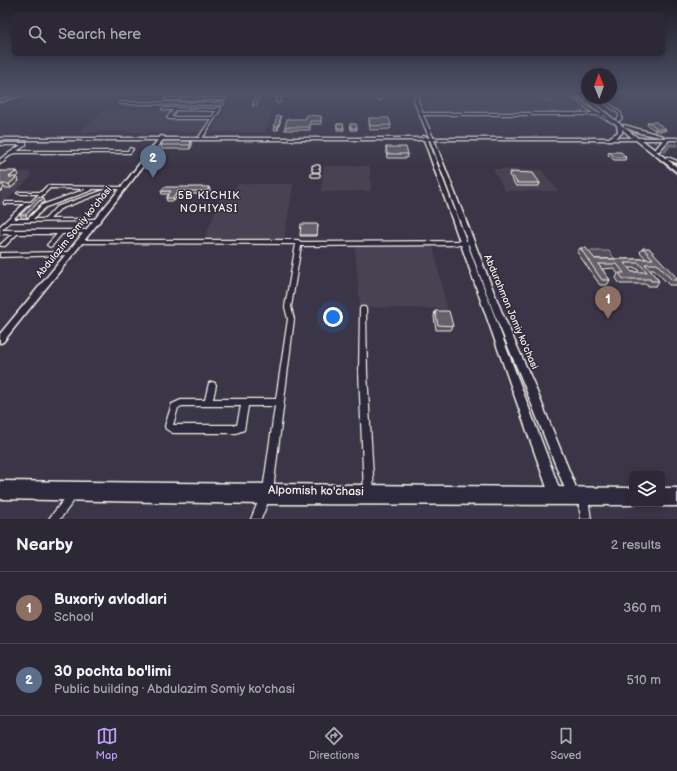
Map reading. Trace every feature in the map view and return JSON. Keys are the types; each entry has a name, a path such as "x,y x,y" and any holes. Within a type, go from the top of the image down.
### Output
{"main road":[{"path":"610,117 626,126 649,134 669,138"},
{"path":"612,117 619,125 656,151 677,170"},
{"path":"612,139 620,132 619,125"},
{"path":"626,126 639,138"},
{"path":"0,138 428,138"},
{"path":"0,138 677,138"},
{"name":"Abdulazim Somiy ko'chasi","path":"0,340 124,188 162,138"},
{"name":"Abdurahmon Jomiy ko'chasi","path":"428,138 556,496"},
{"path":"656,151 669,138"},
{"path":"612,139 656,151 677,165"},
{"name":"Abdurahmon Jomiy ko'chasi","path":"467,244 578,496"},
{"path":"0,486 75,491"},
{"path":"0,492 75,491 556,496 629,494"},
{"path":"665,494 677,494"},
{"path":"578,496 629,499"},
{"path":"665,500 677,500"}],"street":[{"path":"171,117 213,118"},
{"path":"422,117 428,138"},
{"path":"606,117 616,121 621,117"},
{"path":"201,137 213,118"},
{"path":"0,163 3,160 1,160 31,139"},
{"path":"0,144 25,144"},
{"path":"13,152 129,152 131,149"},
{"path":"667,158 677,162"},
{"path":"318,171 314,171 318,171"},
{"path":"6,203 32,203 49,187 124,188"},
{"path":"30,220 44,206 95,187"},
{"path":"46,220 58,208 115,188"},
{"path":"18,194 41,194"},
{"path":"0,231 9,220 27,204"},
{"path":"9,220 97,220"},
{"path":"0,231 88,232"},
{"path":"2,245 16,232"},
{"path":"50,245 61,232"},
{"path":"80,242 467,244"},
{"path":"256,519 267,494 292,319 288,307 299,244"},
{"path":"0,255 70,254"},
{"path":"363,310 363,372 369,495"},
{"path":"208,403 212,385"},
{"path":"245,402 241,427 236,429 173,429 169,426 175,406 181,402 208,403 245,402 280,402"},
{"path":"54,519 75,491"},
{"path":"578,496 586,519"}],"shaded area":[{"path":"97,117 209,119 201,132 79,132"},
{"path":"220,117 270,117 265,132 211,132"},
{"path":"324,166 370,166 371,191 321,192"},
{"path":"493,169 541,170 558,191 505,191"},
{"path":"0,171 30,172 31,177 0,206"},
{"path":"238,184 293,184 284,241 204,241 220,198 230,198"},
{"path":"355,246 433,246 447,309 360,307"},
{"path":"588,251 609,251 615,259 594,259"}],"building":[{"path":"277,117 281,117 278,127 274,127"},
{"path":"306,117 321,117 321,121 310,121 310,127 285,127 287,119 306,119"},
{"path":"369,118 389,118 391,125 370,126"},
{"path":"648,122 656,122 666,129 655,129 656,127"},
{"path":"337,124 343,124 344,128 337,128"},
{"path":"350,124 356,124 357,128 351,128"},
{"path":"163,141 191,141 190,145 161,145"},
{"path":"386,147 406,147 408,154 387,154"},
{"path":"609,152 621,152 626,157 615,157"},
{"path":"0,171 17,171 9,177 17,177 9,184 2,184 0,186"},
{"path":"510,172 533,173 540,183 517,183"},
{"path":"164,187 209,187 207,191 178,191 173,198 166,198 171,191 161,191"},
{"path":"42,197 44,199 39,201 26,215 20,215 37,198"},
{"path":"301,224 318,224 317,235 300,235"},
{"path":"580,248 586,248 595,259 653,259 643,248 649,248 677,278 677,280 672,280 657,264 645,264 659,281 651,281 650,279 623,279 619,273 624,273 617,264 598,264 610,280 602,280","holes":["624,263 639,263 647,272 632,272"]},
{"path":"435,311 449,311 453,326 438,325"}],"waterway":[{"path":"665,151 669,145 677,145"},
{"path":"659,157 658,159 677,175"}],"place":[{"name":"30 pochta bo'limi","path":"153,178"},
{"name":"Buxoriy avlodlari","path":"608,319"}],"district":[{"name":"5B KICHIK NOHIYASI","path":"209,201"}]}
